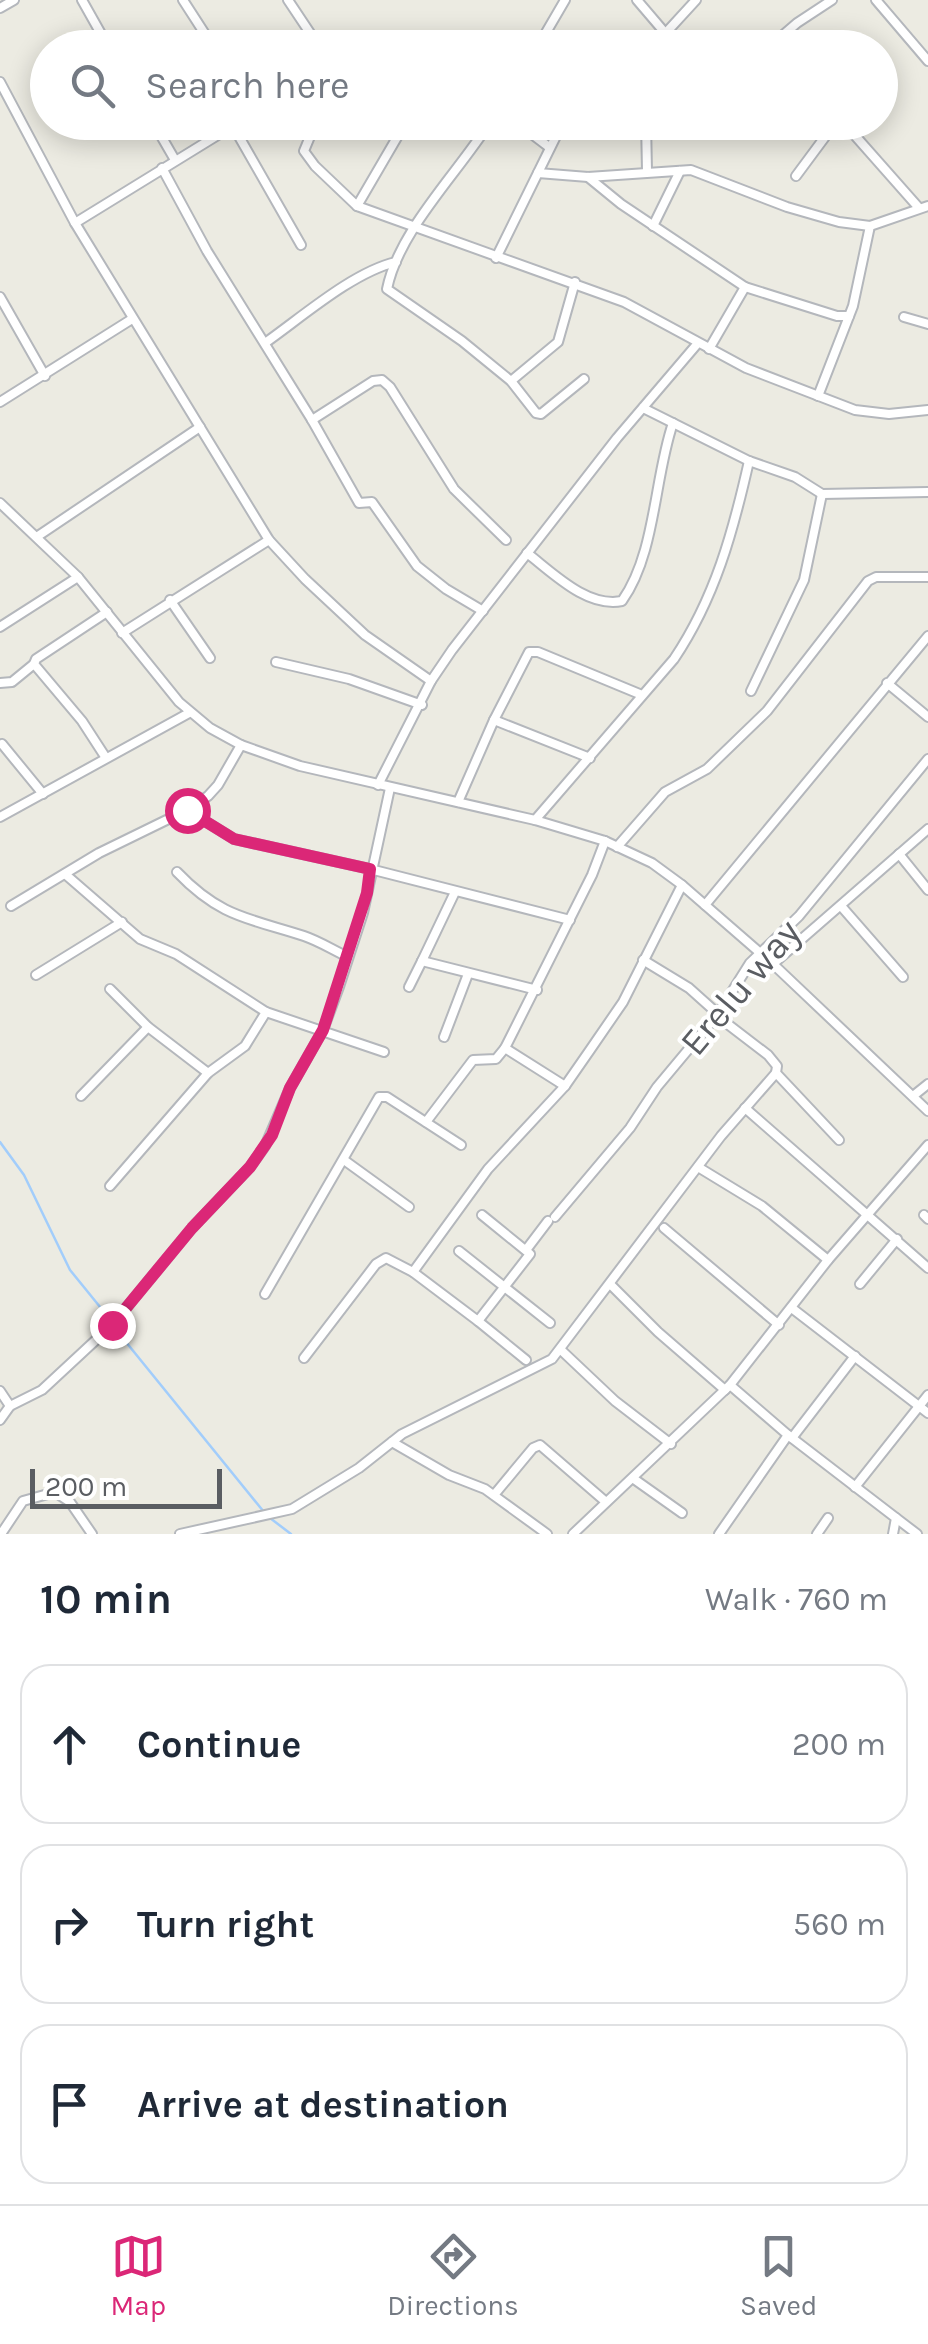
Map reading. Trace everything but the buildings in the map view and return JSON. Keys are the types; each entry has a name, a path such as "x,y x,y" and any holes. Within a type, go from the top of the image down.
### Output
{"street":[{"path":"0,8 14,0"},
{"path":"82,0 99,30"},
{"path":"183,0 202,30"},
{"path":"288,0 308,30"},
{"path":"548,30 565,0"},
{"path":"637,0 663,30"},
{"path":"670,30 696,0"},
{"path":"788,30 832,0"},
{"path":"876,0 928,61"},
{"path":"0,82 30,139"},
{"path":"31,140 132,320 269,540 305,580 365,635 432,681"},
{"path":"163,140 175,160"},
{"path":"75,224 209,140"},
{"path":"245,140 301,246"},
{"path":"309,140 304,151 315,166 357,206 624,302 746,368 818,396 876,414 928,410"},
{"path":"357,206 396,140"},
{"path":"477,140 414,228 387,284 390,293 462,341 510,381 541,414 584,378"},
{"path":"540,140 549,147"},
{"path":"496,258 553,140"},
{"path":"646,140 647,171"},
{"path":"796,176 825,140"},
{"path":"538,173 588,177 691,170 812,215 870,226 923,207 858,140"},
{"path":"162,168 206,251 312,420 359,504 372,502 417,566 446,589 484,610"},
{"path":"653,226 680,171"},
{"path":"588,177 745,287 836,316 849,316"},
{"path":"818,396 849,316 870,226"},
{"path":"265,343 357,279 396,262"},
{"path":"510,381 558,342 575,282"},
{"path":"709,349 745,287"},
{"path":"0,297 45,376"},
{"path":"904,317 928,324"},
{"path":"0,402 132,320"},
{"path":"378,785 432,681 527,553 698,342"},
{"path":"312,420 374,381 382,380 454,489 506,540"},
{"path":"644,408 749,460 794,477 822,494 928,492"},
{"path":"527,553 574,589 609,602 622,601 633,583 650,524 659,470 673,423"},
{"path":"38,536 200,427"},
{"path":"536,820 674,660 706,607 731,535 749,460"},
{"path":"751,691 804,580 822,494"},
{"path":"0,503 78,577 190,713 241,746 300,766 536,820 605,840 652,863 774,964 928,1110"},
{"path":"0,521 11,514"},
{"path":"122,632 269,540"},
{"path":"618,846 665,792 707,770 767,712 868,581 876,576 928,577"},
{"path":"0,627 78,577"},
{"path":"170,600 210,658"},
{"path":"0,683 12,682 36,658 107,612"},
{"path":"704,904 928,636"},
{"path":"458,802 494,720 531,651 642,695"},
{"path":"276,662 349,679 422,705"},
{"path":"34,664 82,721 106,758"},
{"path":"887,684 928,717"},
{"path":"0,817 190,713"},
{"path":"494,720 590,758"},
{"path":"2,744 43,794"},
{"path":"11,906 99,854 187,810 218,786 241,746"},
{"name":"Erelu way","path":"478,1322 530,1256 526,1250 719,1016 743,972 798,916 928,760"},
{"path":"0,1420 10,1406 42,1390 112,1325 192,1228 250,1167 272,1135 290,1088 323,1030 362,913 390,788"},
{"path":"187,810 234,839 570,920"},
{"path":"774,964 928,830"},
{"path":"426,1122 473,1060 496,1059 506,1048 605,840"},
{"path":"899,854 928,890"},
{"path":"177,872 198,893 229,913 302,936 348,956"},
{"path":"65,874 140,939 176,954 266,1012 384,1052"},
{"path":"413,1272 488,1169 564,1086 623,1002 682,885"},
{"path":"409,987 456,892"},
{"path":"842,906 904,976"},
{"path":"36,975 122,922"},
{"path":"180,1534 275,1514 298,1505 359,1468 392,1442 525,1376 561,1350 698,1167 776,1073 777,1066 768,1055 678,981 644,960"},
{"path":"422,961 536,990"},
{"path":"444,1037 468,974"},
{"path":"110,989 148,1027 208,1073"},
{"path":"110,1186 208,1073 242,1049 266,1012"},
{"path":"81,1096 148,1027"},
{"path":"506,1048 564,1086"},
{"path":"776,1073 839,1140"},
{"path":"913,1096 928,1084"},
{"path":"266,1294 378,1097 387,1097 460,1145"},
{"path":"745,1108 928,1268"},
{"path":"573,1534 727,1388 828,1260 928,1145"},
{"path":"344,1160 409,1207"},
{"path":"698,1167 762,1206 828,1260"},
{"path":"482,1215 526,1250"},
{"path":"664,1228 779,1325"},
{"path":"860,1284 898,1239"},
{"path":"460,1251 550,1322"},
{"path":"304,1358 376,1264 386,1258 413,1272 526,1360"},
{"path":"610,1284 658,1332 918,1534"},
{"path":"793,1308 928,1413"},
{"path":"561,1350 615,1401 671,1444"},
{"path":"719,1534 790,1436 855,1356"},
{"path":"0,1391 10,1406"},
{"path":"855,1487 928,1395"},
{"path":"392,1442 448,1475 494,1495 547,1534"},
{"path":"494,1495 533,1448 540,1445 606,1502"},
{"path":"634,1479 682,1513"},
{"path":"1,1534 26,1499 56,1492 70,1502 92,1534"},
{"path":"817,1534 828,1518"},
{"path":"893,1534 896,1518"}],"waterway":[{"path":"0,1142 24,1175 70,1270 109,1318"},
{"path":"117,1331 264,1512"},
{"path":"270,1518 291,1534"}],"route":[{"path":"112,1325 192,1228 250,1167 272,1135 290,1088 323,1030 367,893 370,869 234,839 187,810"}]}
